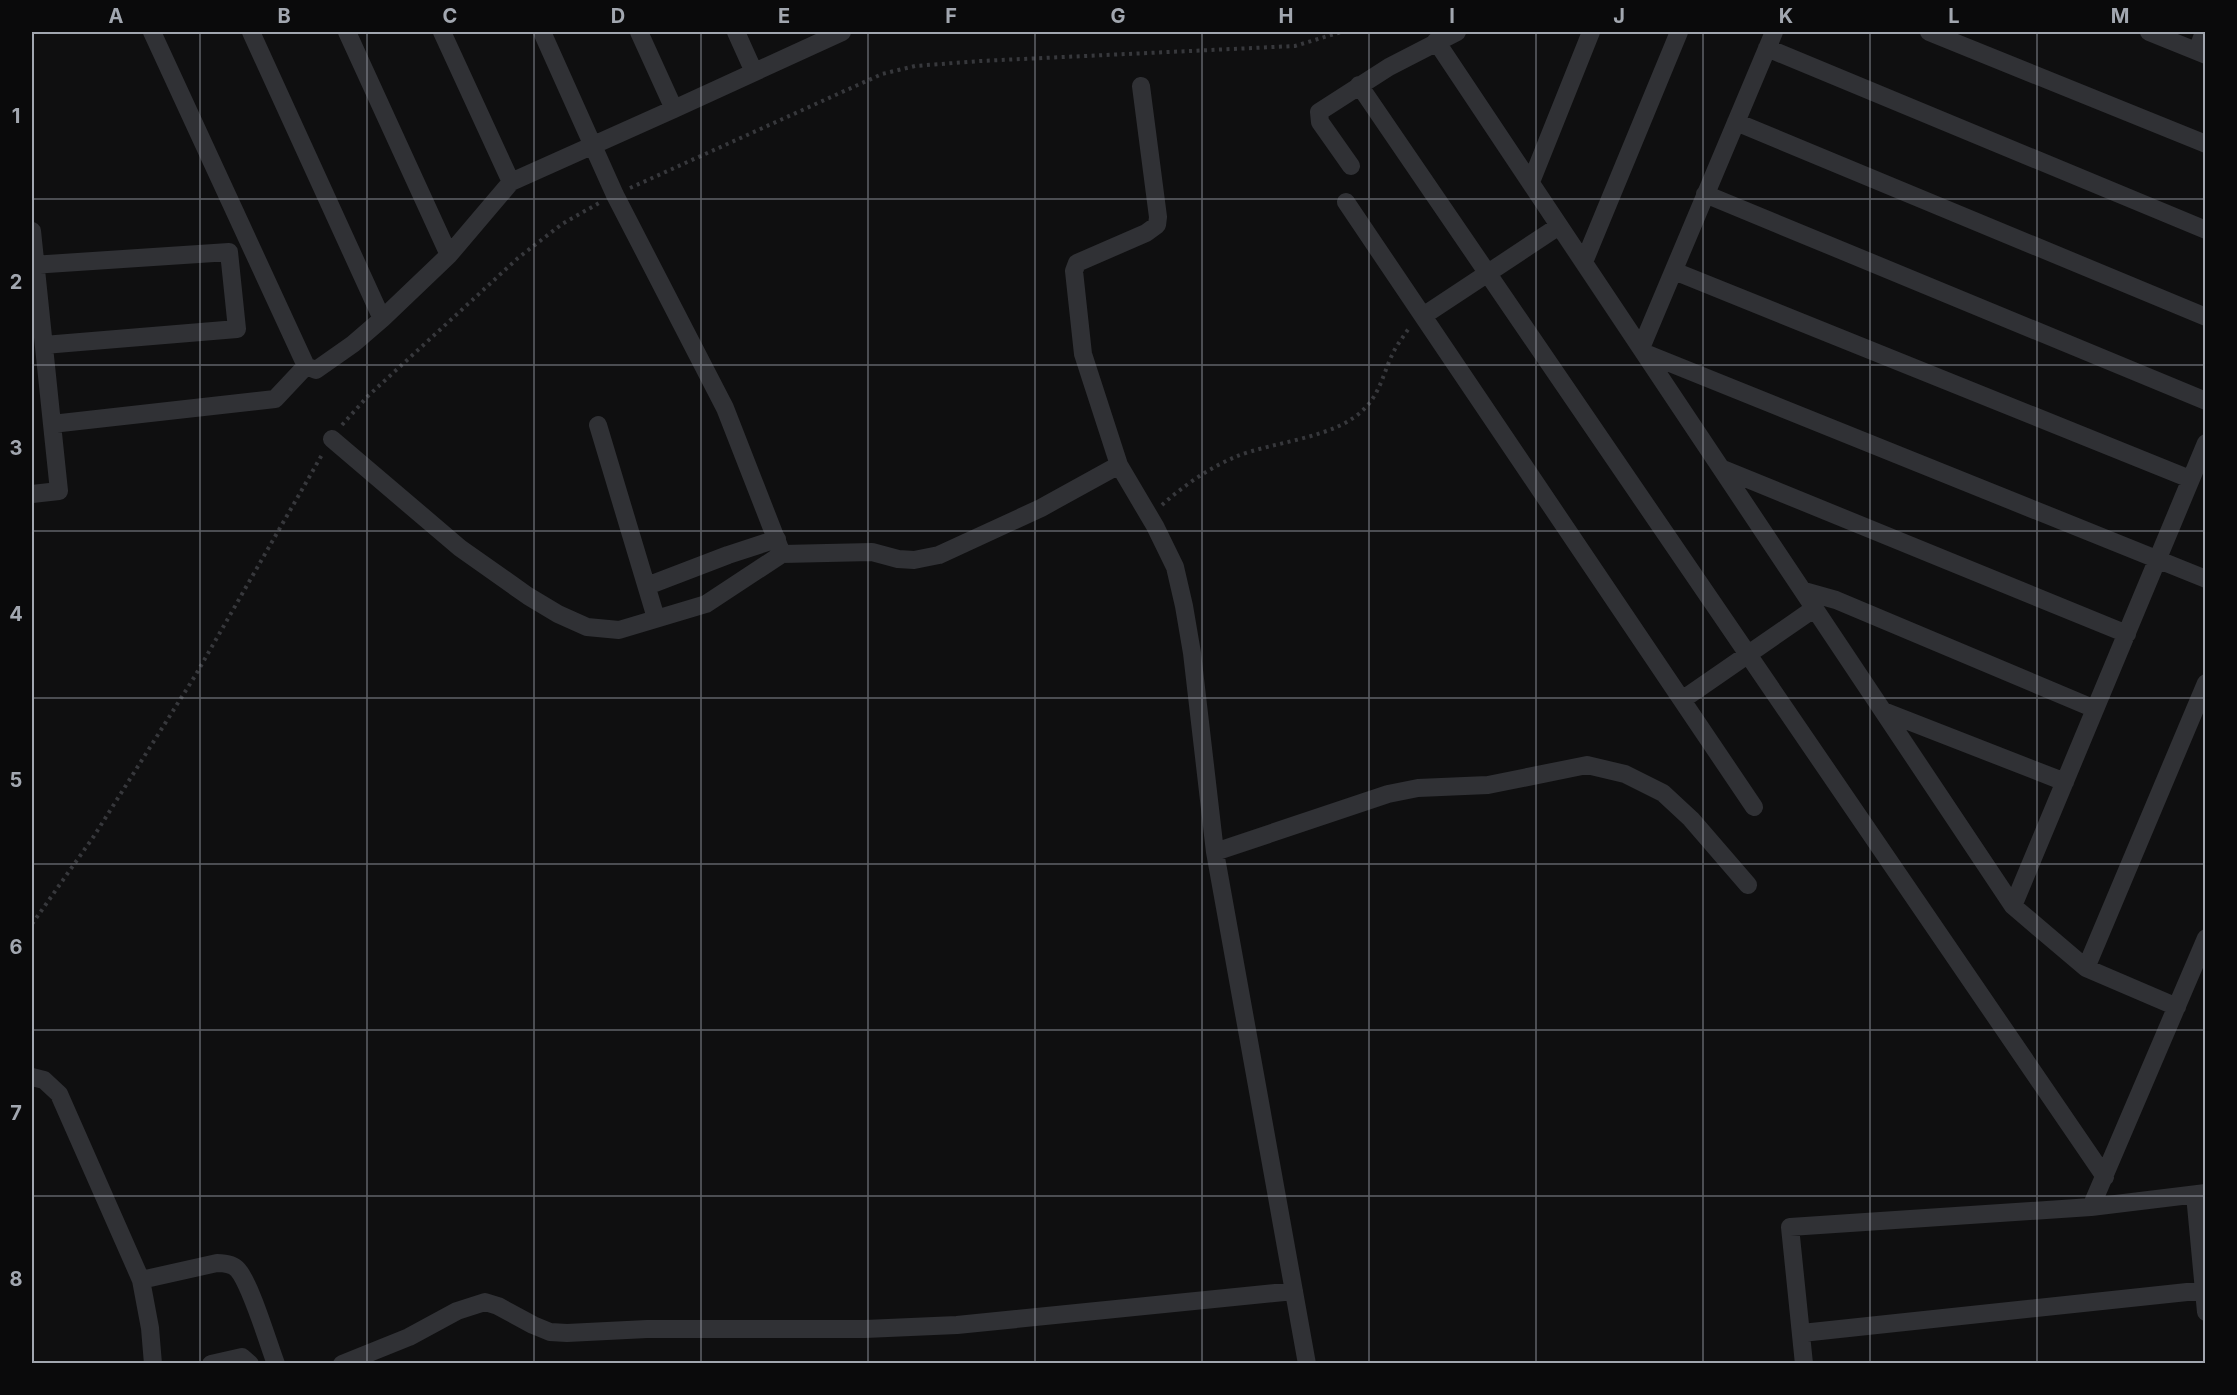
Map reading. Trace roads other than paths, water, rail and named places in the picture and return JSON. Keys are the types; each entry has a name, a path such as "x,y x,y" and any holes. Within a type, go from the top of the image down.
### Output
{"street":[{"path":"152,32 306,366 312,370 319,369 382,319 449,255 511,182 835,33"},
{"path":"251,32 382,319"},
{"path":"347,32 449,255"},
{"path":"442,32 511,182"},
{"path":"542,32 615,195 725,408 779,547"},
{"path":"639,32 674,109"},
{"path":"736,32 754,72"},
{"path":"1351,166 1318,117 1319,112 1436,41 1457,32"},
{"path":"1531,182 1591,32"},
{"path":"1584,262 1679,32"},
{"path":"1929,32 2205,144"},
{"path":"2149,32 2201,53 2205,32"},
{"path":"1643,351 1770,40 2205,230"},
{"path":"1436,41 2013,906 2086,968 2177,1007"},
{"path":"1141,86 1157,225 1146,233 1081,260 1074,271 1083,354 1119,465 1150,517 1174,567 1184,606 1192,652 1215,852 1307,1364"},
{"path":"1359,86 2104,1177"},
{"path":"1736,122 2205,317"},
{"path":"1706,194 2205,401"},
{"path":"1346,202 1754,807"},
{"path":"1424,316 1560,226"},
{"path":"32,231 33,265 59,491 32,494"},
{"path":"33,265 229,252 246,328 44,345"},
{"path":"1674,271 2190,479"},
{"path":"1643,351 2205,579"},
{"path":"52,424 275,399 306,366"},
{"path":"598,424 656,618"},
{"path":"332,439 460,548 528,596 558,614 587,627 619,630 706,604 779,547"},
{"path":"2013,906 2205,443"},
{"path":"647,586 728,555 779,547 872,552 898,559 914,560 939,555 1041,508 1119,465"},
{"path":"1722,469 2127,634"},
{"path":"1804,591 1836,600 2095,708"},
{"path":"1682,700 1815,608"},
{"path":"2086,968 2205,683"},
{"path":"1883,711 2065,782"},
{"path":"1215,852 1388,794 1418,788 1488,784 1587,765 1625,774 1663,792 1692,819 1748,885"},
{"path":"2091,1207 2205,938"},
{"path":"32,1077 44,1080 59,1094 141,1280 150,1362"},
{"path":"1804,1364 1790,1227 2091,1207 2200,1194 2205,1312"},
{"path":"141,1280 217,1263 228,1263 238,1270 249,1291 276,1364"},
{"path":"1802,1333 2204,1290"},
{"path":"342,1364 409,1337 457,1311 485,1302 498,1306 542,1329 567,1333 647,1329 865,1329 957,1325 1294,1292"},
{"path":"211,1364 242,1356 250,1364"}]}
